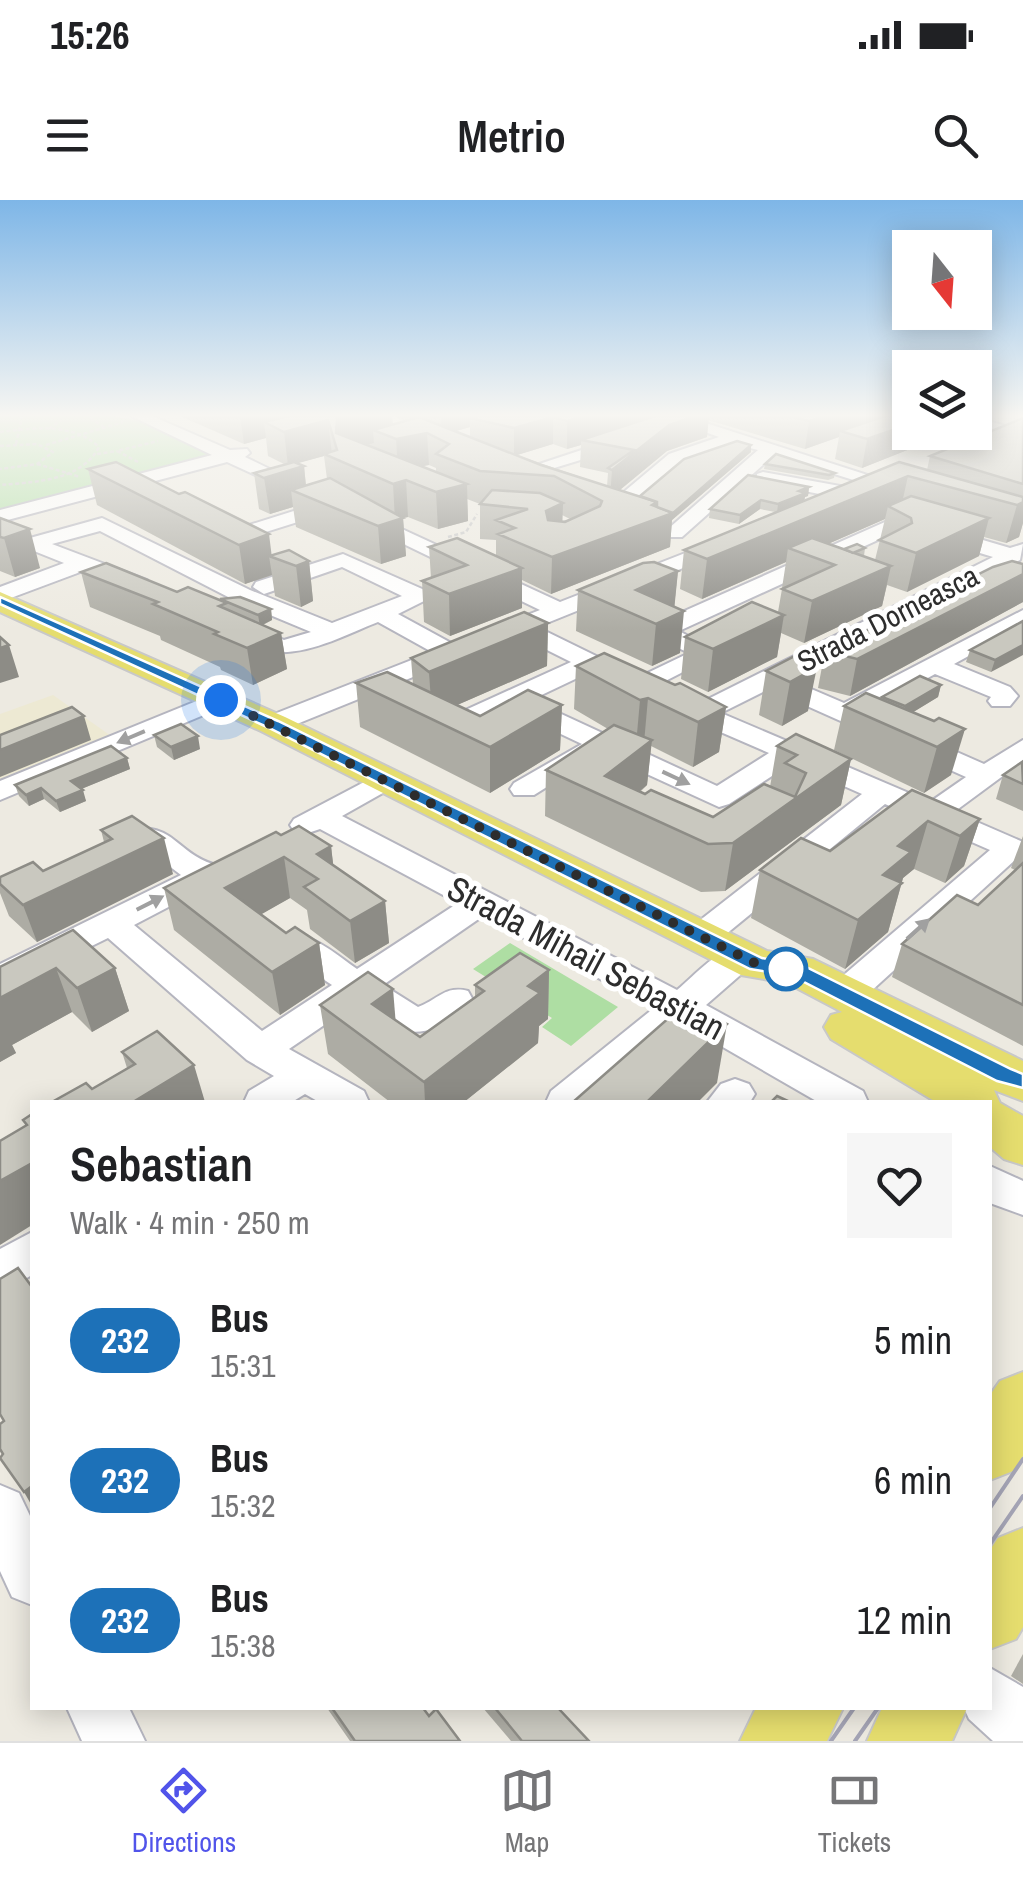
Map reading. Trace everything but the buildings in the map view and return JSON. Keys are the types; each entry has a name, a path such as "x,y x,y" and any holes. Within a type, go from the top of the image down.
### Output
{"main road":[{"name":"Strada Mihail Sebastian","path":"0,598 273,724 749,960 797,970 845,994 991,1096 1023,1126"},
{"name":"Strada Mihail Sebastian","path":"749,960 775,988 894,1053 991,1096"},
{"path":"991,1096 1023,1144"},
{"path":"992,1445 1023,1402"},
{"path":"992,1610 1023,1563"},
{"path":"780,1741 803,1710"},
{"path":"906,1741 927,1710"}],"street":[{"path":"0,516 108,488"},
{"path":"134,488 164,498"},
{"path":"300,488 559,610"},
{"path":"613,510 639,488"},
{"path":"715,548 667,530 723,488"},
{"path":"818,488 851,494"},
{"path":"808,512 867,488"},
{"path":"900,488 933,499"},
{"path":"286,563 218,612 281,647 295,646 421,598 343,560 286,563 227,532 335,504"},
{"path":"840,522 872,544"},
{"path":"640,686 707,655 662,630 805,566 872,544 906,522 1018,553"},
{"path":"166,596 36,543 102,524 242,595 330,632"},
{"path":"0,598 171,532"},
{"path":"273,724 746,536"},
{"path":"382,576 432,550"},
{"name":"Strada Dorneasca","path":"699,714 1018,553"},
{"path":"805,566 841,580"},
{"path":"975,574 1005,585"},
{"path":"632,581 738,627"},
{"path":"877,593 913,606"},
{"path":"380,613 451,653"},
{"path":"845,713 1023,616"},
{"path":"518,626 699,714 1016,851 845,994"},
{"path":"774,642 810,658"},
{"path":"459,723 590,662"},
{"path":"934,665 1001,692 1002,700"},
{"path":"768,679 986,775"},
{"path":"0,791 221,700"},
{"path":"510,700 719,798"},
{"path":"524,790 602,743"},
{"path":"932,815 1023,748"},
{"path":"687,821 789,753"},
{"path":"270,842 387,780"},
{"path":"702,936 881,793"},
{"name":"Strada Mihail Sebastian","path":"321,817 681,1007 845,1100"},
{"path":"103,850 142,833 203,876"},
{"path":"7,964 111,923 237,859"},
{"path":"260,1050 484,902"},
{"path":"111,923 260,1050 346,1100"},
{"path":"296,946 414,1022 443,1012 456,1000"},
{"path":"566,1100 681,1007 749,960"},
{"path":"265,1100 302,1077"},
{"path":"0,1272 30,1253"},
{"path":"0,1512 30,1573"},
{"path":"992,1700 1023,1727"},
{"path":"98,1710 114,1741"}],"path":[{"path":"432,550 466,532 477,514"}],"shaded area":[{"path":"53,695 111,736 0,781 0,714"}],"green space":[{"path":"0,488 84,488 0,510"},
{"path":"510,943 618,1007 571,1046 542,1027 552,1018 473,969"}],"tram line":[{"path":"992,1505 1023,1459"},
{"path":"992,1541 1023,1496"},
{"path":"831,1741 853,1710"},
{"path":"855,1741 877,1710"}],"bus line":[{"name":"232","path":"0,601 273,724 757,964 797,970 1004,1075 1023,1080"}],"route":[{"path":"221,700 757,964 786,969"}]}
